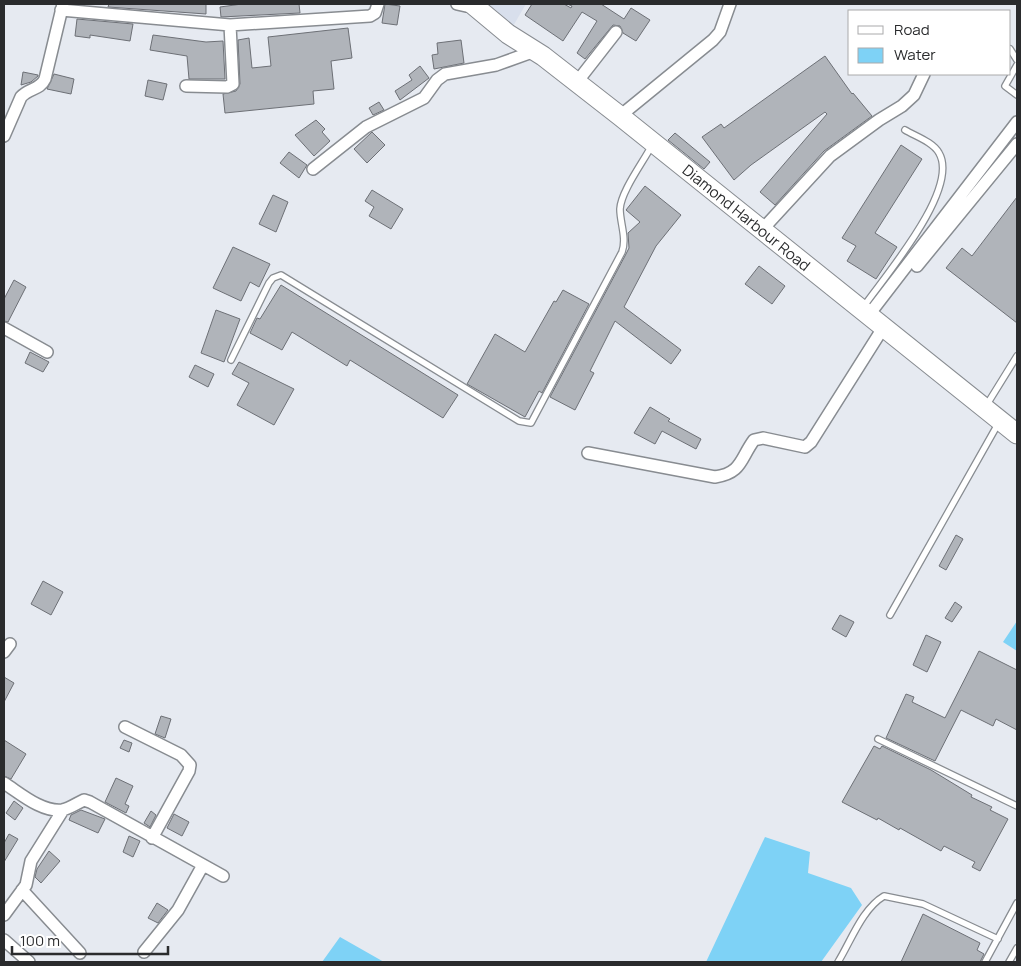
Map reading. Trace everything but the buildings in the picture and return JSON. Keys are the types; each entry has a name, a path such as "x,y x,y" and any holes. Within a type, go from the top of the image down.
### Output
{"highway":[{"name":"Diamond Harbour Road","path":"472,4 508,34 577,82 1017,434"}],"street":[{"path":"4,136 21,97 26,92 38,88 45,79 62,7 230,25 370,16 375,13 378,4"},
{"path":"457,4 466,6 472,4"},
{"path":"620,116 713,40 720,32 730,4"},
{"path":"186,86 227,87 233,84 230,25"},
{"path":"577,82 616,32"},
{"path":"313,169 366,127 424,98 437,80 445,74 496,66 535,51"},
{"path":"761,230 830,156 879,120 902,106 914,95 924,75"},
{"path":"588,453 715,477 730,475 738,468 754,440 764,438 805,447 811,442 872,319 1017,122"},
{"path":"872,319 1017,144"},
{"path":"4,328 47,352"},
{"path":"125,727 182,755 190,765 189,771 152,838"},
{"path":"4,783 43,807 63,810"},
{"path":"4,915 26,885 31,861 63,810 84,800 223,876"},
{"path":"144,952 178,910 203,865"},
{"path":"22,890 80,953"},
{"path":"4,940 29,962"}],"lane":[{"path":"1017,65 1005,86 1017,95"},
{"path":"872,319 911,240 941,189 944,170 940,154 935,148 905,130"},
{"path":"231,360 269,283 273,278 281,275 519,421 531,423 622,252 624,243 620,210 622,199 654,143"},
{"path":"985,408 1017,356"},
{"path":"890,615 1000,420"},
{"path":"878,738 1017,806"},
{"path":"838,962 866,913 875,902 884,896 923,904 998,939"},
{"path":"985,962 1017,903"},
{"path":"1009,962 1017,948"}],"shaded area":[{"path":"475,4 526,4 509,33"}],"water":[{"path":"1017,621 1017,651 1003,642"},
{"path":"765,837 810,852 808,873 851,888 862,905 821,962 706,962"},
{"path":"340,937 384,962 322,962"}]}
